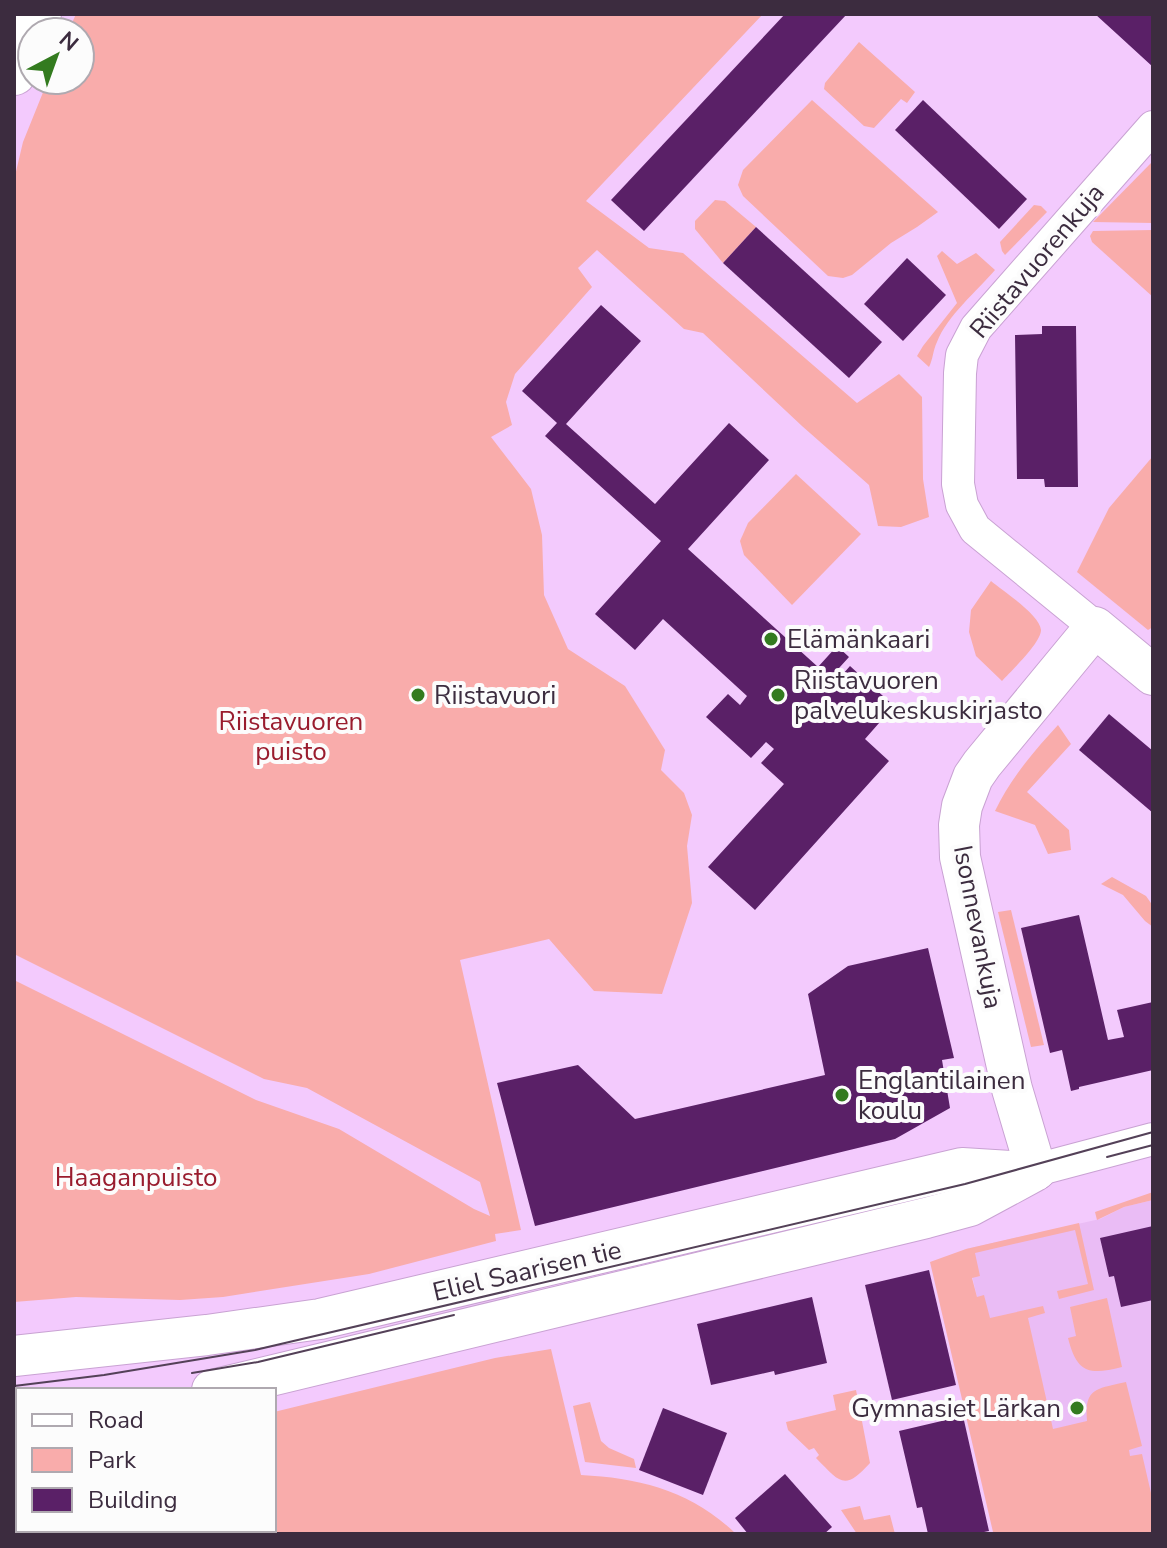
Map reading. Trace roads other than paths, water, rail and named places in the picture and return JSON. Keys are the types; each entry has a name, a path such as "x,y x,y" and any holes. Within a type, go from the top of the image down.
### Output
{"main road":[{"path":"14,73 39,14"}],"street":[{"name":"Riistavuorenkuja","path":"1095,627 975,529 962,505 958,484 962,355 976,328 1153,127"},
{"path":"1095,627 1153,675"},
{"name":"Isonnevankuja","path":"1036,1170 1012,1089 960,857 959,825 967,791 982,764 1095,627"},
{"name":"Eliel Saarisen tie","path":"14,1356 320,1319 962,1168 1036,1170 1153,1139"},
{"name":"Eliel Saarisen tie","path":"220,1388 926,1218 970,1206 1036,1170"}],"tram line":[{"path":"14,1386 104,1375 255,1350 965,1184 1153,1132"},
{"path":"1107,1157 1153,1145"},
{"path":"192,1373 258,1362 454,1315"}],"place":[{"name":"Elämänkaari","path":"771,639"},
{"name":"Riistavuori","path":"418,695"},
{"name":"Riistavuoren palvelukeskuskirjasto","path":"778,695"},
{"name":"Englantilainen koulu","path":"842,1095"},
{"name":"Gymnasiet Lärkan","path":"1077,1408"}],"park label":[{"name":"Riistavuoren puisto","path":"291,736"},
{"name":"Haaganpuisto","path":"136,1177"}]}
